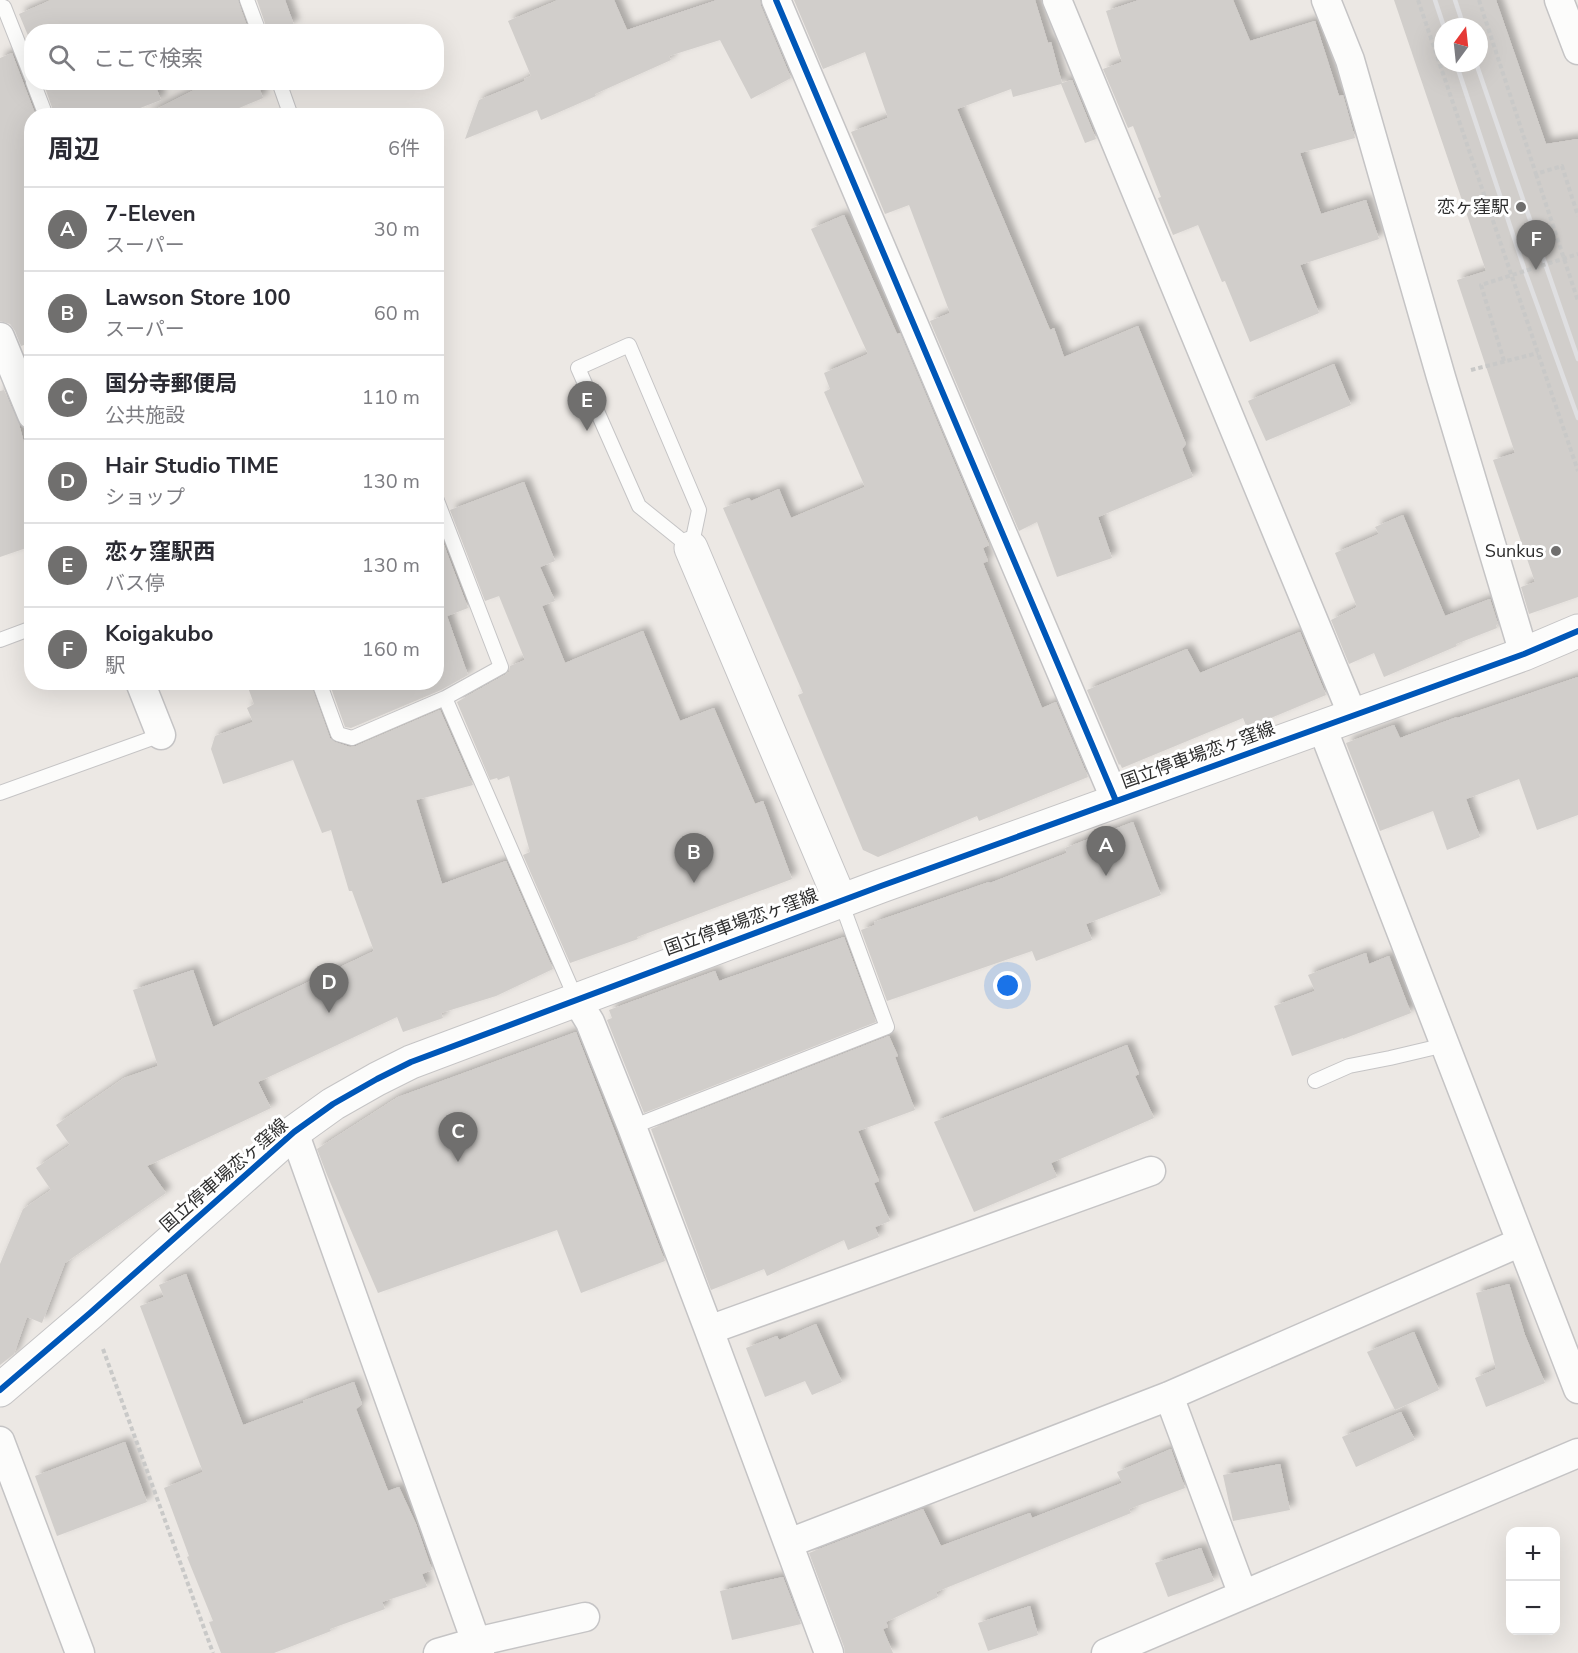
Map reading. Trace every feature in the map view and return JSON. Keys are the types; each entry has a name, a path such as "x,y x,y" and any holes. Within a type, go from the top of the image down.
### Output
{"main road":[{"path":"691,548 841,902"},
{"name":"国立停車場恋ヶ窪線","path":"0,1390 294,1132 333,1104 411,1062 1116,801 1524,654 1578,631"}],"street":[{"path":"776,0 1116,801"},
{"path":"1057,0 1353,716"},
{"path":"1326,0 1350,60 1524,654"},
{"path":"1559,0 1578,51"},
{"path":"0,337 23,374"},
{"path":"143,690 161,735"},
{"path":"1322,727 1521,1242 1576,1378"},
{"path":"576,999 590,1022 632,1127 710,1330 829,1653"},
{"path":"294,1132 478,1648"},
{"path":"710,1330 1151,1171"},
{"path":"789,1543 1169,1396 1521,1242"},
{"path":"1169,1396 1243,1595"},
{"path":"0,1441 80,1653"},
{"path":"1106,1653 1578,1453"},
{"path":"438,1653 478,1648 585,1617"}],"lane":[{"path":"247,0 256,24"},
{"path":"0,6 4,7 24,58"},
{"path":"36,90 43,108"},
{"path":"282,90 288,108"},
{"path":"629,345 699,510 691,548 639,506 578,368 629,345"},
{"path":"322,690 338,734 352,738 444,698 501,667 444,519"},
{"path":"0,640 24,631"},
{"path":"444,698 576,999"},
{"path":"0,793 161,735"},
{"path":"632,1127 887,1027 841,902"},
{"path":"1315,1081 1349,1066 1445,1046"}],"path":[{"path":"1419,0 1578,471"},
{"path":"1479,0 1578,301"},
{"path":"1536,174 1562,166 1578,216"},
{"path":"1504,361 1481,285 1578,254"},
{"path":"1441,377 1538,353"},
{"path":"90,1313 213,1653"}],"building":[{"path":"51,0 238,0 246,24 24,24 24,26 19,14"},
{"path":"257,0 285,0 294,24 265,24"},
{"path":"558,0 614,0 627,30 717,0 760,0 791,78 751,99 720,40 669,56 671,60 541,120 537,110 465,139 479,100 525,81 524,79 531,76 508,21"},
{"path":"794,0 1035,0 1048,43 1051,42 1062,83 1072,80 1096,139 1085,143 1061,84 1013,97 1011,89 957,109 1050,330 1054,328 1064,357 1138,326 1186,444 1182,449 1193,477 1098,517 1112,558 1057,577 1037,522 1019,531 930,321 950,313 909,205 885,214 851,132 888,118 865,52 823,69"},
{"path":"1139,0 1233,0 1250,41 1315,21 1339,96 1343,95 1355,138 1300,153 1321,214 1366,200 1379,239 1300,265 1319,313 1250,342 1225,281 1222,282 1198,225 1173,235 1158,198 1161,197 1133,126 1128,128 1103,69 1122,62 1106,11"},
{"name":"恋ヶ窪駅","path":"1394,0 1496,0 1546,144 1578,139 1578,597 1529,614 1521,587 1535,582 1493,460 1515,453 1457,280 1486,271"},
{"path":"12,53 24,90 26,90 33,108 24,108 24,345 21,346 10,324 0,321 0,58"},
{"path":"46,90 157,90 161,100 140,108 52,108"},
{"path":"194,90 260,90 263,98 239,108 159,108"},
{"path":"844,215 897,334 900,333 989,545 983,548 988,561 983,563 1042,708 1056,702 1088,777 979,821 977,816 878,857 863,850 798,695 803,693 723,508 749,498 751,501 779,489 791,518 865,487 824,392 830,389 824,373 868,354 811,229"},
{"path":"1334,364 1351,405 1266,441 1248,401"},
{"path":"4,390 19,424 24,443 24,549 0,557 0,391"},
{"path":"524,482 555,561 540,567 555,601 542,606 565,663 643,631 680,721 714,708 755,804 763,801 792,879 570,963 523,855 530,852 509,776 490,780 457,702 505,675 509,672 510,666 525,660 499,596 485,601 450,510"},
{"path":"1403,515 1445,616 1490,599 1498,624 1497,628 1384,677 1374,653 1349,664 1331,620 1357,607 1335,553 1379,534 1375,527"},
{"path":"444,545 468,608 447,616 468,675 444,688"},
{"path":"1300,632 1326,695 1247,728 1243,718 1122,768 1119,765 1087,690 1187,649 1200,673"},
{"path":"1578,677 1578,815 1537,830 1519,779 1466,799 1480,837 1447,850 1433,811 1380,831 1346,743 1394,725 1400,738"},
{"path":"249,690 313,690 330,738 350,747 440,710 473,785 416,800 442,884 506,861 553,969 496,996 441,1013 443,1018 403,1032 397,1017 258,1082 271,1108 147,1166 166,1193 65,1263 42,1323 27,1317 14,1354 0,1365 0,1264 23,1209 51,1190 36,1168 70,1145 56,1125 124,1078 158,1066 133,990 193,970 213,1027 374,951 352,891 349,891 331,830 322,833 293,760 223,784 211,749 215,736 253,722 247,708 254,704"},
{"path":"332,690 441,690 351,728 345,727"},
{"path":"1133,822 1161,895 1086,924 1092,940 1036,961 1032,951 887,1001 861,930 875,925 874,922 990,883 1067,853 1065,848"},
{"path":"844,937 876,1022 644,1113 607,1020 612,1018 609,1010 715,971 719,981"},
{"path":"1366,953 1369,964 1389,956 1411,1013 1292,1056 1274,1006 1315,991 1308,975"},
{"path":"576,1032 665,1261 581,1293 557,1230 378,1293 317,1149 398,1097"},
{"path":"889,1036 898,1056 895,1057 915,1110 858,1131 879,1181 874,1183 890,1221 875,1227 879,1237 848,1250 844,1240 767,1276 764,1269 711,1290 651,1129"},
{"path":"1127,1045 1139,1074 1135,1076 1154,1118 1051,1163 1057,1177 974,1212 934,1122"},
{"path":"186,1274 243,1425 354,1382 362,1404 356,1409 388,1491 399,1487 416,1524 432,1570 422,1574 427,1587 382,1602 385,1609 274,1653 221,1653 209,1622 213,1621 187,1557 189,1556 164,1488 203,1472 140,1306 164,1297 159,1285"},
{"path":"1509,1284 1525,1335 1545,1383 1486,1407 1475,1378 1496,1369 1476,1293"},
{"path":"816,1324 842,1382 812,1395 805,1381 765,1397 746,1348 777,1336 779,1340"},
{"path":"1414,1332 1439,1390 1395,1410 1367,1352"},
{"path":"1401,1412 1415,1440 1356,1467 1342,1437"},
{"path":"125,1442 147,1502 57,1536 35,1476"},
{"path":"1171,1449 1185,1488 1129,1509 1131,1513 936,1592 938,1597 886,1622 888,1627 883,1629 893,1653 845,1653 809,1553 923,1509 941,1546 1030,1513 1032,1518 1122,1483 1117,1472"},
{"path":"1280,1464 1290,1510 1233,1521 1223,1475"},
{"path":"1201,1548 1214,1581 1168,1597 1155,1563"},
{"path":"783,1577 801,1624 732,1640 720,1591"},
{"path":"1030,1606 1038,1635 988,1651 978,1623"}],"railway":[{"path":"1435,0 1441,18"},
{"path":"1455,0 1461,18"},
{"path":"1459,72 1526,274 1578,418"},
{"path":"1479,72 1578,359"}],"cycle path":[{"path":"776,0 1116,801"},
{"path":"0,1390 294,1132 333,1104 411,1062 881,886 1524,654 1578,631"}],"place":[{"name":"恋ヶ窪駅","path":"1521,207"},
{"name":"Koigakubo","path":"1536,270"},
{"name":"恋ヶ窪駅西","path":"587,431"},
{"name":"Sunkus","path":"1556,551"},
{"name":"7-Eleven","path":"1106,876"},
{"name":"Lawson Store 100","path":"694,883"},
{"name":"Hair Studio TIME","path":"329,1013"},
{"name":"国分寺郵便局","path":"458,1162"}]}
